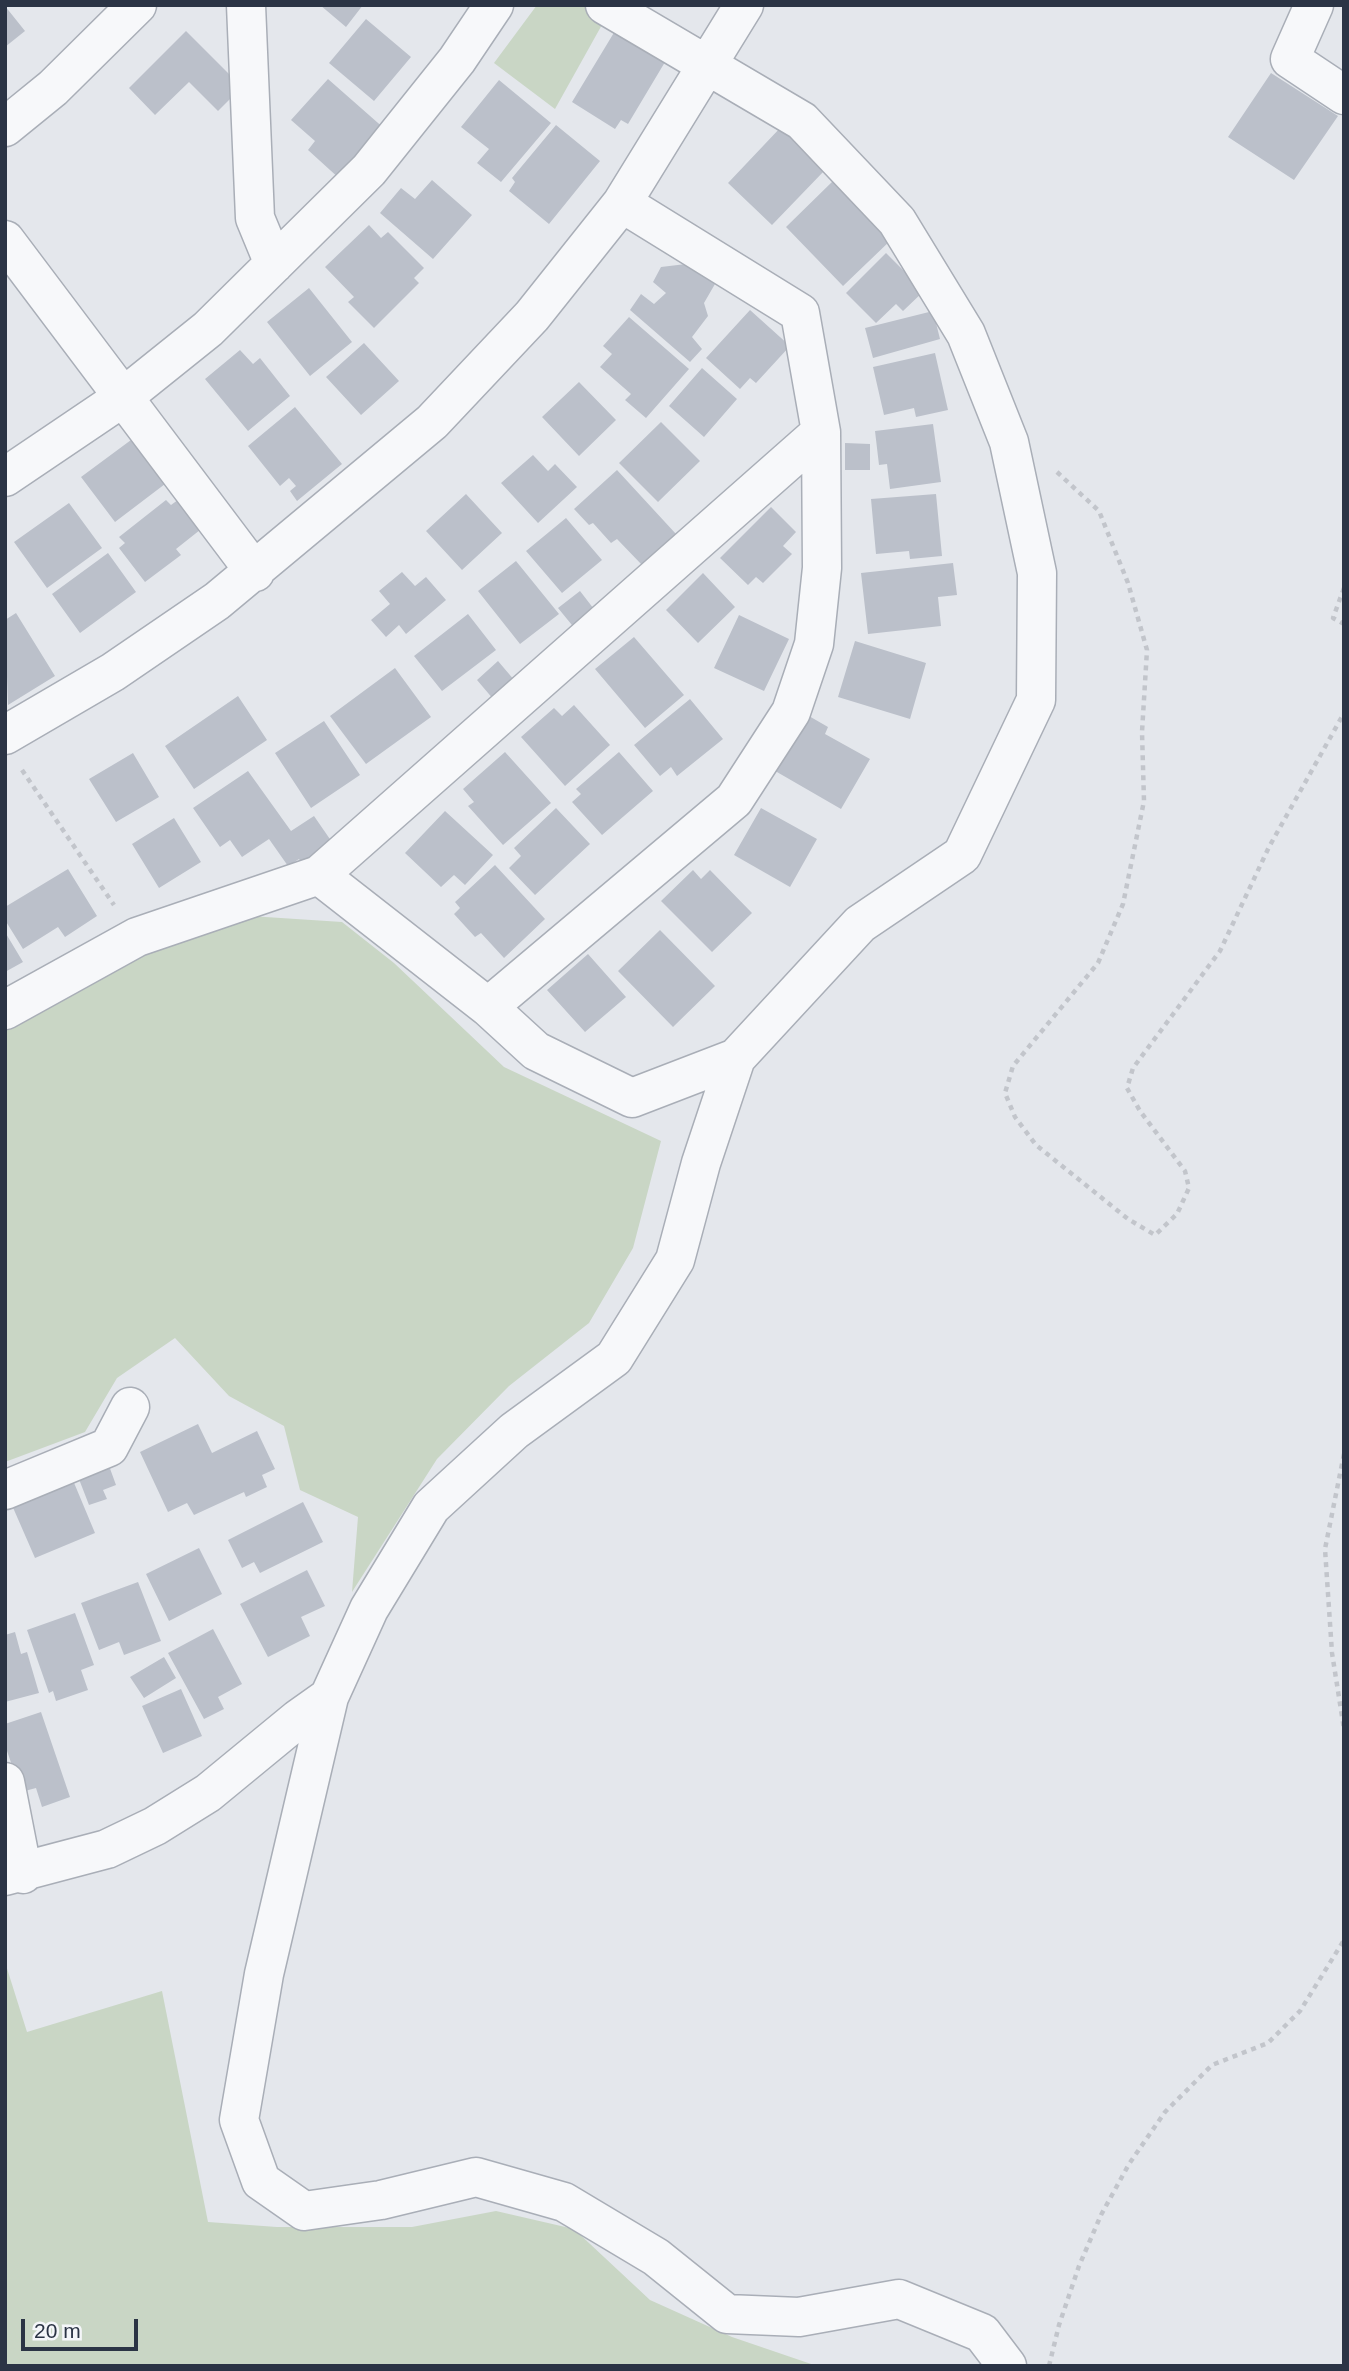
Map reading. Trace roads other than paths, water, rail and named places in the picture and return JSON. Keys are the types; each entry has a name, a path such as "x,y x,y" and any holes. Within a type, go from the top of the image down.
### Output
{"street":[{"path":"5,127 53,88 138,5"},
{"path":"246,5 255,218 274,264"},
{"path":"5,477 122,398 208,329 369,170 457,60 494,5"},
{"path":"605,5 802,121 897,221 966,334 1009,442 1037,573 1036,700 962,855 860,924 736,1058 701,1163 675,1260 614,1358 514,1431 431,1507 369,1609 330,1697 264,1974 239,2120 266,2187 304,2211 381,2200 476,2177 564,2202 656,2257 727,2314 799,2317 899,2299 982,2333 1007,2366"},
{"path":"13,751 113,672 255,572 442,412 532,316 622,203 708,68 744,5"},
{"path":"1314,5 1290,59 1344,95"},
{"path":"488,1007 734,800 791,712 815,631 822,568 821,432 800,313 622,203"},
{"path":"5,240 255,572"},
{"path":"5,1010 137,937 319,875 821,432"},
{"path":"319,875 488,1007 536,1051 632,1098 736,1058"},
{"path":"5,1490 109,1447 130,1407"},
{"path":"5,1782 14,1875 107,1849 155,1826 208,1793 298,1719 330,1697"}]}
